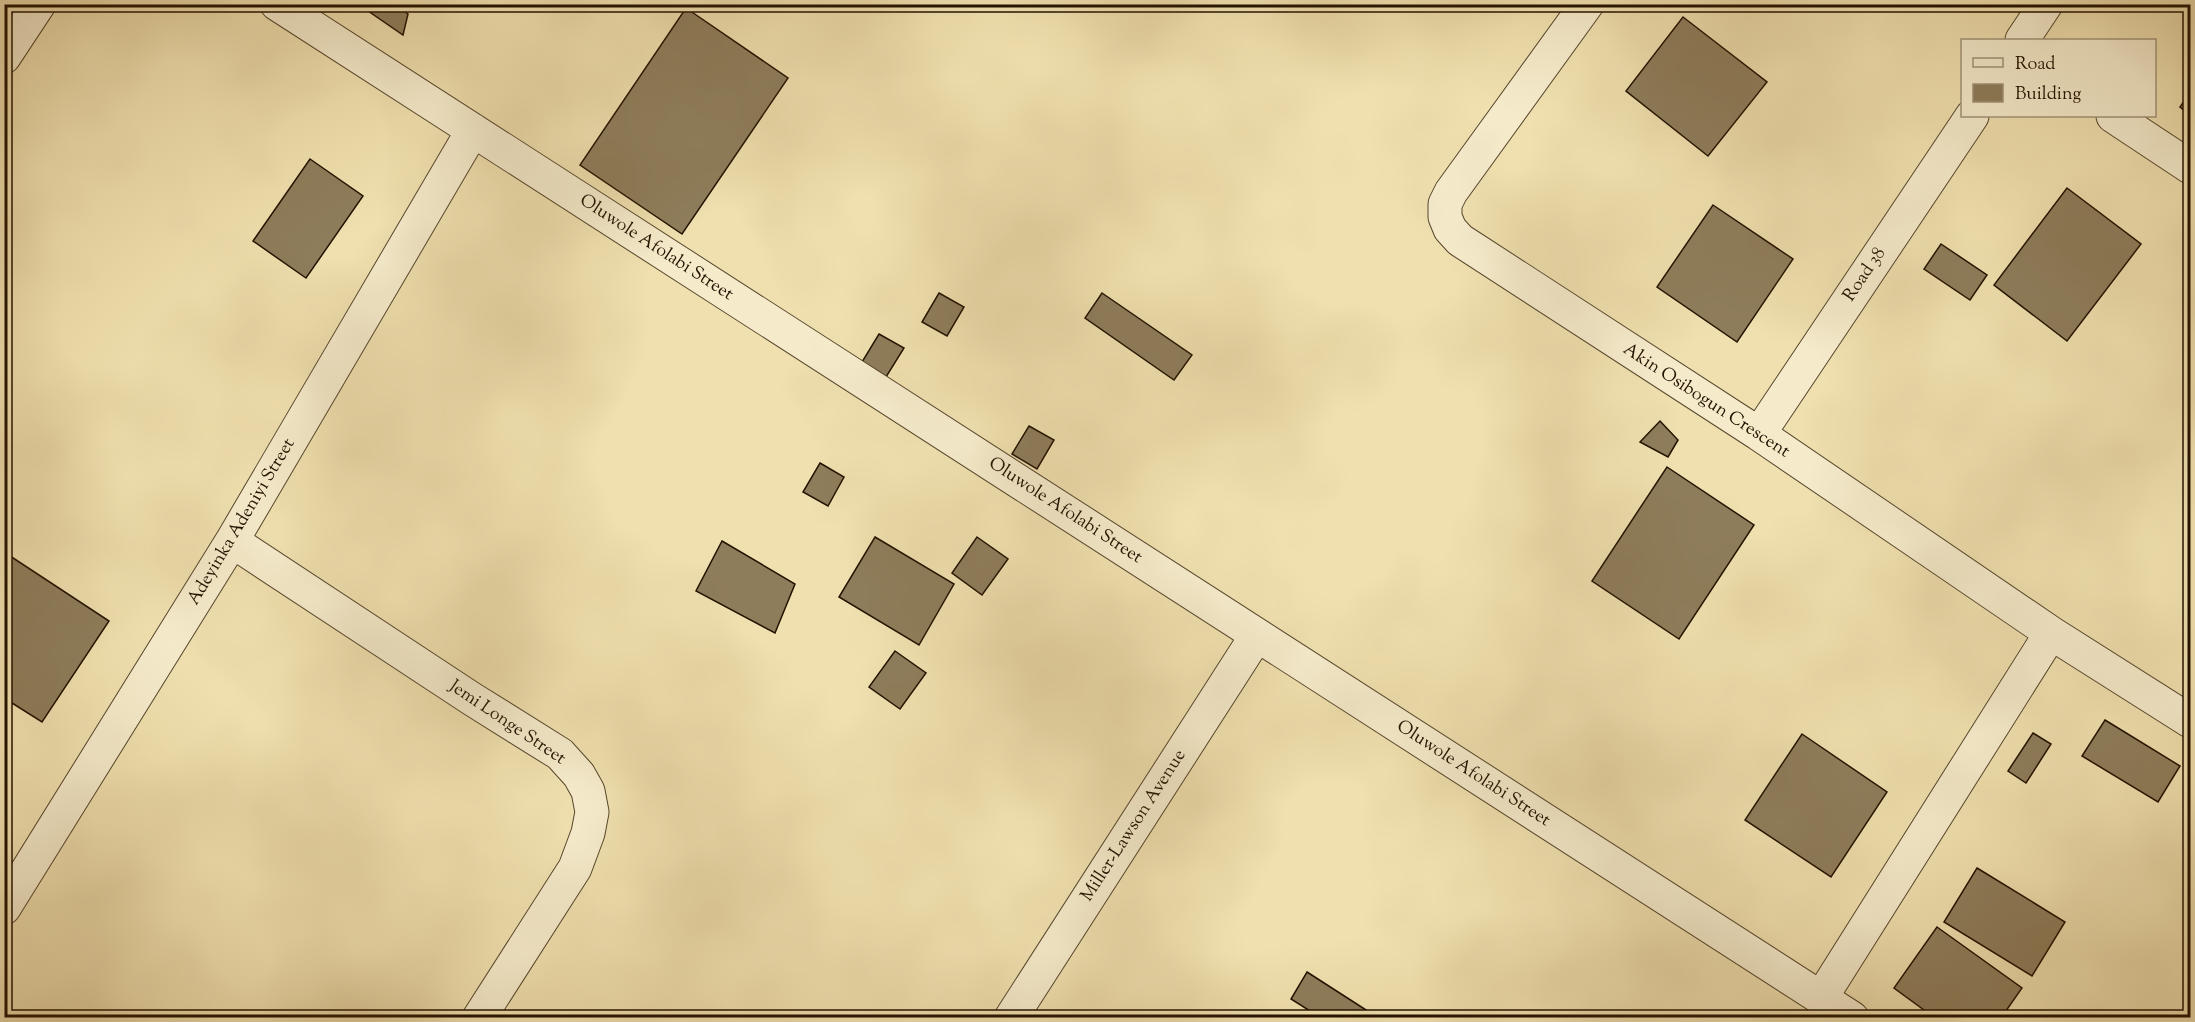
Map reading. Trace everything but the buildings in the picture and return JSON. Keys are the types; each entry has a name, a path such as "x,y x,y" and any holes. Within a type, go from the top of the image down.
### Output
{"street":[{"path":"4,57 39,4"},
{"name":"Oluwole Afolabi Street","path":"277,4 1852,1017"},
{"name":"Akin Osibogun Crescent","path":"1587,4 1451,192 1445,204 1445,217 1450,229 1460,240 1759,434 2051,633 2190,722"},
{"path":"2023,39 2046,4"},
{"name":"Road 38","path":"1759,434 1971,117"},
{"path":"2115,117 2190,167"},
{"name":"Adeyinka Adeniyi Street","path":"4,908 232,541 473,130"},
{"name":"Jemi Longe Street","path":"232,541 472,699 560,754 579,775 588,791 592,812 588,833 575,868 479,1017"},
{"path":"1821,998 2051,633"},
{"name":"Miller-Lawson Avenue","path":"1011,1017 1257,635"}]}
